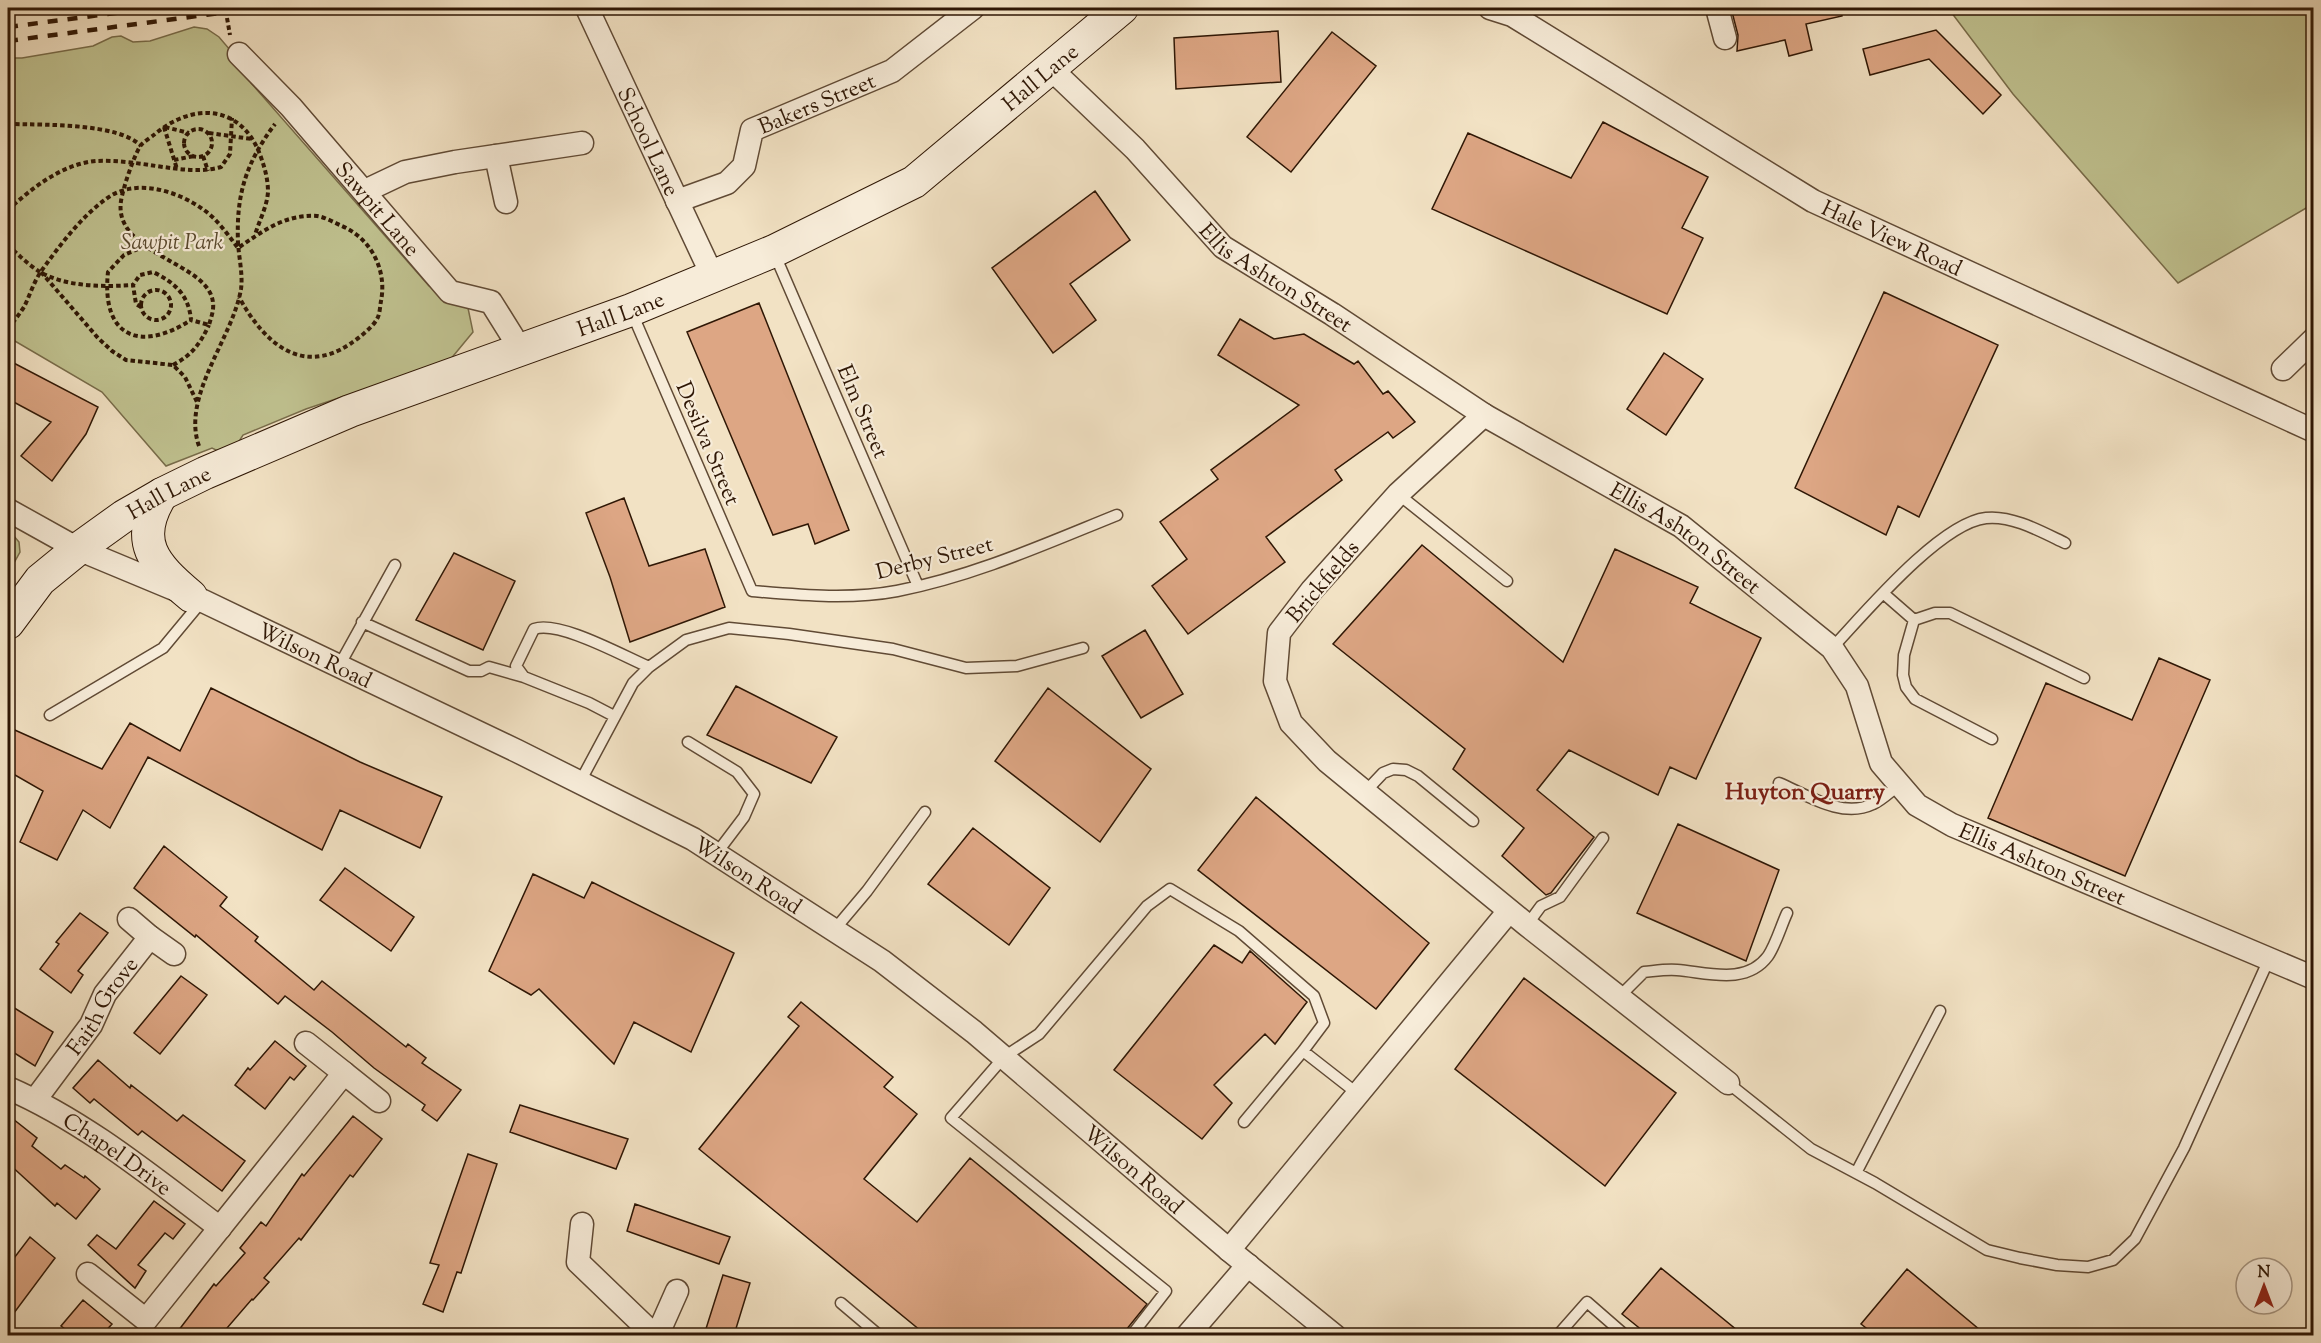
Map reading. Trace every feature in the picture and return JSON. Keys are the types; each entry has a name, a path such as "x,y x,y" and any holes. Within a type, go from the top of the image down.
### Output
{"street":[{"name":"School Lane","path":"587,8 712,275"},
{"name":"Bakers Street","path":"677,201 727,183 744,166 752,130 892,71 972,8"},
{"name":"Hall Lane","path":"8,622 40,580 78,549 124,516 205,473 350,411 631,310 712,275 774,252 914,182 1122,8"},
{"name":"Hale View Road","path":"1490,8 1512,15 1813,201 2313,431"},
{"path":"1717,8 1725,38"},
{"name":"Sawpit Lane","path":"239,54 291,107 450,292 491,302 521,350"},
{"name":"Ellis Ashton Street","path":"1050,68 1135,149 1223,247 1332,314 1484,415 1681,526 1832,648 1857,686 1881,763 1917,805 1952,825 2313,978"},
{"path":"365,191 405,172 582,143"},
{"path":"496,156 506,202"},
{"path":"2283,369 2313,339"},
{"name":"Brickfields","path":"1484,415 1398,494 1311,590 1279,633 1275,681 1291,723 1327,761 1509,911 1728,1083"},
{"path":"162,494 150,517 148,542 154,560 197,599"},
{"name":"Wilson Road","path":"8,510 78,549 197,599 580,782 693,839 882,960 1004,1057 1229,1250 1335,1335"},
{"path":"1229,1250 1509,911"},
{"path":"129,919 150,937"},
{"name":"Faith Grove","path":"35,1100 91,1025 105,994 150,937 174,954"},
{"path":"306,1043 379,1101"},
{"path":"87,1274 146,1320 344,1074"},
{"name":"Chapel Drive","path":"8,1088 35,1100 109,1144 220,1228"},
{"path":"582,1224 578,1262 656,1335 677,1291"},
{"path":"1187,1335 1248,1265"}],"lane":[{"name":"Elm Street","path":"774,252 918,586"},
{"name":"Desilva Street","path":"631,310 752,591"},
{"path":"1398,494 1507,581"},
{"name":"Derby Street","path":"752,591 821,597 896,591 977,571 1117,514"},
{"path":"1832,648 1901,574 1948,534 1972,521 1988,518 2004,520 2035,529 2065,543"},
{"path":"339,666 395,565"},
{"path":"1883,593 1914,620"},
{"path":"50,715 163,648 197,599"},
{"path":"1914,620 1935,613 1950,613 2084,678"},
{"path":"1914,620 1904,655 1903,675 1906,687 1915,699 1992,739"},
{"path":"362,622 469,671 481,671 489,667 524,677 589,703 614,716"},
{"path":"524,677 516,666 534,629 542,626 566,631 650,667"},
{"path":"580,782 633,683 686,640 729,628 892,649 966,668 1017,666 1083,648"},
{"path":"688,742 737,772 754,794 744,817 716,854"},
{"path":"1365,792 1383,773 1393,769 1406,770 1418,776 1473,821"},
{"path":"1779,783 1832,806 1849,809 1859,809 1874,804 1899,785"},
{"path":"835,929 867,891 925,812"},
{"path":"1527,925 1541,906 1560,897 1603,838"},
{"path":"1131,1335 1166,1291 951,1118 1004,1057 1039,1034 1147,906 1170,889 1239,931 1314,996 1324,1023 1304,1051 1244,1122"},
{"path":"1619,997 1644,972 1677,970 1725,976 1742,973 1756,966 1768,956 1787,913"},
{"path":"1728,1083 1811,1149 1987,1250 2057,1265 2088,1267 2113,1260 2134,1239 2184,1148 2269,959"},
{"path":"1856,1173 1940,1011"},
{"path":"1304,1051 1358,1094"},
{"path":"1557,1335 1587,1302 1626,1335"},
{"path":"841,1303 880,1335"}],"path":[{"path":"205,473 194,433 198,404 210,369 230,326 241,288 237,227 241,186 258,150 281,116 291,107"},
{"path":"8,245 40,272 112,351 126,360 173,365 187,358 198,347 209,325 213,301 201,283 180,265 145,246 124,224 121,201 141,146 180,117 201,112 232,118 252,139 265,170 268,191 255,236"},
{"path":"8,210 53,175 96,161 208,171 221,167 230,154 232,118"},
{"path":"8,126 14,123 90,129 135,139 141,146"},
{"path":"164,127 189,133 200,129 208,133 252,139"},
{"path":"164,127 177,169"},
{"path":"189,133 185,146 187,151 194,156"},
{"path":"174,160 203,156 212,146 211,136 208,133"},
{"path":"203,156 208,171"},
{"path":"8,329 23,309 40,272 88,215 108,197 124,190 149,188 185,199 206,211 225,230 238,248"},
{"path":"238,248 283,219 318,216 348,229 368,246 378,262 383,287 377,318 359,338 343,348 317,358 299,356 260,331 238,297"},
{"path":"145,246 124,255 108,272 109,304 116,322 126,333 139,337 165,334 191,320 209,325"},
{"path":"40,272 75,283 133,285"},
{"path":"141,307 145,294 154,290 164,293 171,301 170,312 159,321 145,317 141,307 136,304 133,285 140,275 153,272 166,278 183,294 190,309 191,320"},
{"path":"173,365 185,377 198,404"}],"green space":[{"path":"1948,8 2313,8 2313,204 2178,283 2013,94"},
{"name":"Sawpit Park","path":"194,27 207,29 219,37 254,78 251,83 429,286 468,308 473,332 449,361 306,409 243,435 238,443 218,451 212,448 166,466 102,392 8,337 8,58 22,58 93,46 112,37 121,36 133,42 150,41"},
{"path":"8,529 19,542 20,552 14,563 8,585"}],"building":[{"path":"1731,8 1841,8 1842,16 1806,24 1812,50 1789,56 1785,40 1737,51 1738,35"},
{"path":"1936,30 2001,95 1983,114 1929,59 1870,75 1863,49"},
{"path":"1278,31 1281,82 1176,89 1174,38"},
{"path":"1332,32 1376,66 1291,172 1247,137"},
{"path":"1603,122 1708,177 1682,228 1703,238 1667,314 1432,209 1468,133 1571,178"},
{"path":"1095,191 1130,240 1070,284 1096,320 1053,353 992,268"},
{"path":"1884,292 1998,345 1919,517 1898,506 1886,535 1795,488"},
{"path":"759,303 849,530 815,544 808,524 773,535 687,332"},
{"path":"1240,319 1274,339 1304,334 1354,364 1358,361 1383,394 1388,391 1415,422 1393,438 1388,432 1335,470 1342,480 1266,537 1285,562 1188,634 1152,586 1187,559 1160,522 1218,479 1211,470 1299,405 1218,355"},
{"path":"1664,353 1703,379 1666,435 1627,409"},
{"path":"8,360 98,407 86,434 52,481 21,456 51,422 8,399"},
{"path":"624,498 649,566 705,549 725,607 630,642 610,577 586,513"},
{"path":"1422,545 1563,662 1615,549 1698,587 1690,603 1761,638 1696,779 1670,767 1658,795 1569,750 1537,790 1594,837 1551,893 1546,895 1502,856 1524,828 1453,769 1465,749 1333,644"},
{"path":"454,553 515,581 483,650 416,620"},
{"path":"1145,630 1183,694 1141,718 1102,656"},
{"path":"2159,658 2210,680 2125,876 1988,818 2046,683 2132,720"},
{"path":"736,686 837,737 811,783 707,735"},
{"path":"211,688 360,762 442,797 420,848 340,810 322,850 148,757 110,828 83,810 57,860 20,842 43,791 8,771 8,727 102,769 130,723 180,751"},
{"path":"1048,688 1151,769 1100,842 995,761"},
{"path":"1256,797 1429,943 1376,1009 1198,870"},
{"path":"1678,824 1779,870 1746,961 1637,913"},
{"path":"973,828 1050,888 1009,945 928,884"},
{"path":"164,846 227,897 220,906 258,937 255,941 314,990 322,981 406,1047 408,1044 426,1058 422,1063 461,1090 437,1121 422,1110 425,1105 374,1068 332,1032 285,996 278,1004 196,935 195,937 134,888"},
{"path":"345,868 414,917 391,951 320,900"},
{"path":"533,874 584,898 592,882 734,953 691,1052 634,1022 614,1064 539,989 531,995 489,971"},
{"path":"80,913 108,933 78,971 83,975 71,993 40,969 59,944 56,942"},
{"path":"1214,945 1242,963 1250,951 1307,1002 1275,1044 1265,1034 1214,1085 1232,1103 1202,1139 1114,1070"},
{"path":"181,976 207,995 160,1054 134,1033"},
{"path":"1524,978 1676,1093 1605,1186 1455,1069"},
{"path":"801,1002 893,1077 884,1087 917,1114 864,1179 917,1222 970,1158 1147,1304 1122,1335 926,1335 699,1149 799,1026 788,1017"},
{"path":"8,1004 53,1032 35,1066 8,1049"},
{"path":"275,1041 306,1066 294,1080 290,1077 265,1109 235,1085 248,1068 250,1070"},
{"path":"98,1060 130,1088 131,1085 177,1121 183,1115 245,1161 222,1191 142,1131 138,1135 94,1099 90,1103 73,1088"},
{"path":"520,1105 628,1139 616,1169 510,1132"},
{"path":"8,1115 37,1138 32,1146 61,1169 65,1165 84,1178 85,1176 100,1189 76,1219 57,1203 55,1206 8,1163"},
{"path":"353,1116 382,1139 353,1177 350,1175 301,1240 299,1238 264,1278 269,1282 221,1335 175,1335 214,1284 216,1286 245,1253 240,1248 261,1222 266,1226 302,1174 304,1176"},
{"path":"468,1154 497,1164 461,1273 457,1272 443,1312 423,1304 439,1265 430,1263"},
{"path":"154,1201 185,1224 173,1239 165,1233 138,1265 146,1271 135,1288 88,1245 97,1235 116,1249"},
{"path":"635,1204 730,1237 719,1264 627,1231"},
{"path":"30,1237 55,1258 8,1321 8,1266"},
{"path":"1661,1268 1743,1335 1648,1335 1622,1314"},
{"path":"1907,1269 1986,1335 1875,1335 1861,1324"},
{"path":"723,1275 750,1283 734,1335 704,1335"},
{"path":"83,1300 112,1324 102,1335 73,1335 61,1326"}],"railway":[{"path":"8,27 154,8"},
{"path":"8,41 258,8"}],"district":[{"name":"Huyton Quarry","path":"1805,791"}]}
